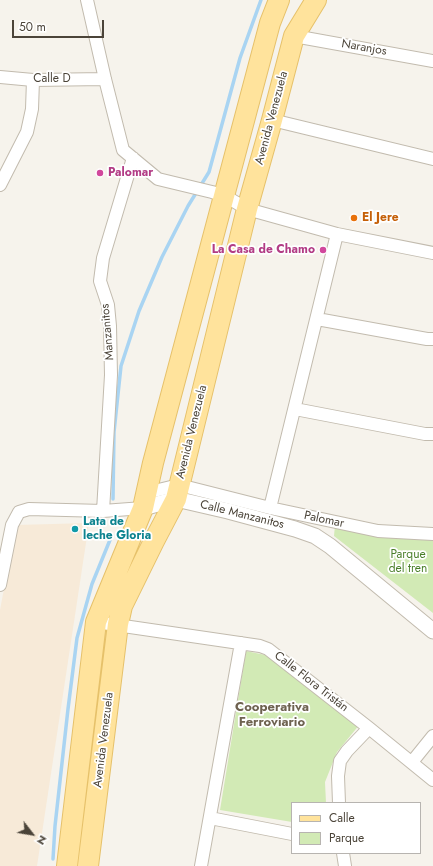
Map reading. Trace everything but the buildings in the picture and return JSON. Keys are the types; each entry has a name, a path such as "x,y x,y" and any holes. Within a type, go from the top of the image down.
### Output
{"main road":[{"name":"Avenida Venezuela","path":"67,866 96,622 155,456 219,194 270,23 279,0"},
{"name":"Avenida Venezuela","path":"88,866 118,624 122,606 178,492 247,209 294,36 316,0"}],"street":[{"path":"87,0 123,150 158,179 192,186 219,194 247,209 337,234 433,252"},
{"name":"Naranjos","path":"294,36 433,61"},
{"name":"Calle D","path":"0,77 33,80 105,79"},
{"path":"0,185 27,132 32,109 33,80"},
{"path":"272,120 433,159"},
{"name":"Manzanitos","path":"105,510 111,375 110,326 108,305 100,281 103,258 133,158"},
{"path":"270,508 337,234"},
{"path":"317,319 433,339"},
{"path":"295,409 425,434 433,434"},
{"name":"Calle Manzanitos","path":"0,585 12,525 19,512 29,509 105,510 139,504 178,492 235,513 295,529 315,536 330,546 433,631"},
{"name":"Palomar","path":"178,492 270,508 378,531 433,534"},
{"name":"Calle Flora Tristán","path":"96,622 241,643 268,649 433,780"},
{"path":"201,866 241,643"},
{"path":"339,802 338,776 340,761 346,751 369,728"},
{"path":"412,762 433,736"},
{"path":"210,818 291,834"},
{"path":"343,854 345,866"}],"shaded area":[{"path":"89,523 37,866 0,866 0,610 16,525"}],"green space":[{"name":"Parque del tren","path":"335,525 433,536 433,613 334,536"},
{"path":"246,651 270,656 360,724 337,752 325,782 326,802 291,802 291,822 220,810"}],"waterway":[{"path":"113,499 114,432 121,366 139,311 162,257 188,206 209,172 240,58 261,0"},
{"path":"53,859 55,826 77,638 92,584 112,535"}],"place":[{"name":"Palomar","path":"100,173"},
{"name":"El Jere","path":"354,218"},
{"name":"La Casa de Chamo","path":"323,250"},
{"name":"Lata de leche Gloria","path":"75,529"}],"district":[{"name":"Cooperativa Ferroviario","path":"272,716"}]}
